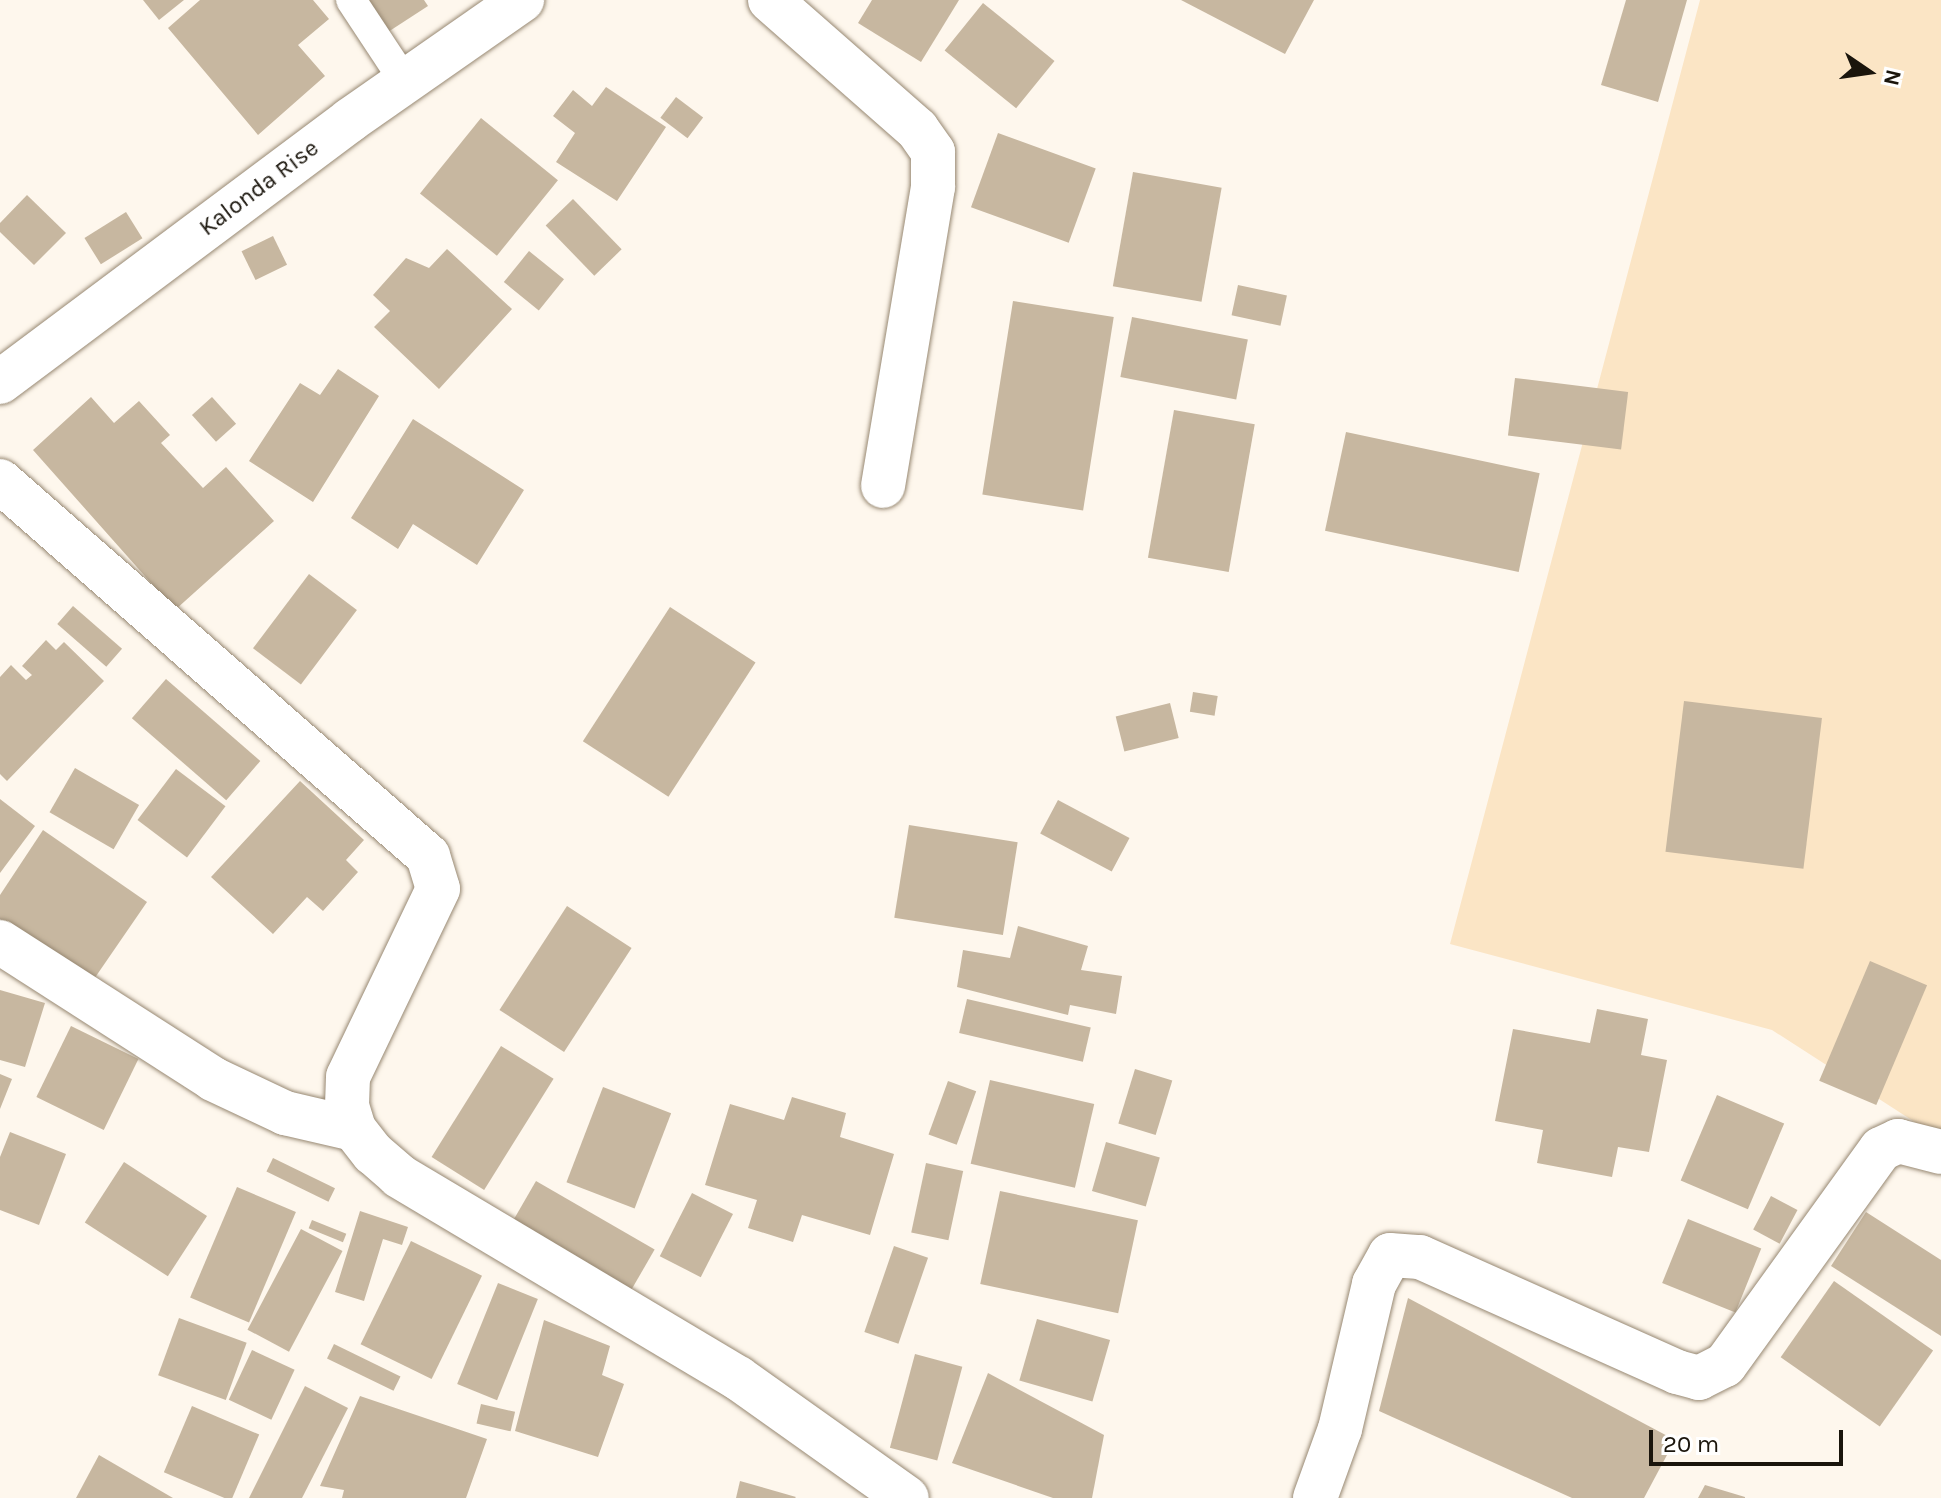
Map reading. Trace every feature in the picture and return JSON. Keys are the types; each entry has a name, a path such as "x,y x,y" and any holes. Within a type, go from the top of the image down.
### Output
{"street":[{"name":"Kalonda Rise","path":"0,382 405,82 522,0"},
{"path":"770,0 917,129 933,152 933,187 883,486"},
{"path":"0,481 428,856 438,889 348,1077 347,1106 354,1129 399,1176 738,1378 907,1498"},
{"path":"0,942 213,1079 285,1113 354,1129"},
{"path":"1315,1498 1340,1429 1374,1284 1390,1255 1420,1257 1699,1378 1725,1365 1881,1149 1898,1141 1941,1152"}],"lane":[{"path":"351,0 405,82"}],"shaded area":[{"path":"1700,0 1941,0 1941,1139 1772,1030 1450,944"}],"building":[{"path":"143,0 184,0 159,20"},
{"path":"200,0 313,0 329,19 298,45 325,76 258,135 168,28"},
{"path":"367,0 424,0 428,6 388,32"},
{"path":"872,0 959,0 921,62 858,23"},
{"path":"1181,0 1314,0 1285,54"},
{"path":"1626,0 1687,0 1658,102 1601,85"},
{"path":"983,3 1054,61 1016,108 945,50"},
{"path":"606,87 666,127 617,201 556,162 575,133 553,116 573,90 592,106"},
{"path":"676,97 703,117 688,138 660,118"},
{"path":"481,118 558,180 497,256 420,193"},
{"path":"998,133 1096,169 1069,243 971,207"},
{"path":"1133,172 1222,188 1201,302 1113,286"},
{"path":"27,195 66,233 34,265 0,232 0,223"},
{"path":"573,199 622,249 594,276 546,225"},
{"path":"126,212 142,238 101,264 84,238"},
{"path":"273,236 287,265 256,280 242,251"},
{"path":"447,249 512,309 439,389 374,327 390,311 373,295 406,258 429,268"},
{"path":"529,251 564,279 539,310 504,282"},
{"path":"1238,285 1287,295 1280,326 1232,315"},
{"path":"1013,301 1114,317 1083,511 982,495"},
{"path":"1132,317 1248,340 1236,399 1120,377"},
{"path":"338,369 379,396 313,502 249,461 300,383 320,395"},
{"path":"1515,378 1628,392 1621,449 1508,436"},
{"path":"91,397 114,423 139,401 170,435 161,443 203,488 226,467 274,521 175,610 33,450"},
{"path":"212,397 236,424 216,442 192,415"},
{"path":"1174,410 1255,424 1229,572 1148,558"},
{"path":"413,419 524,490 477,565 413,524 398,549 351,518"},
{"path":"1346,432 1540,473 1519,572 1325,531"},
{"path":"309,574 357,610 301,684 253,648"},
{"path":"73,606 122,649 106,667 57,624"},
{"path":"670,607 756,663 668,797 583,741"},
{"path":"46,640 56,650 64,642 104,681 7,781 0,774 0,677 11,665 26,680 32,675 22,666"},
{"path":"166,679 260,761 226,800 132,718"},
{"path":"1193,692 1218,696 1215,716 1190,712"},
{"path":"1684,701 1822,718 1803,869 1665,852"},
{"path":"1170,703 1179,738 1124,751 1116,717"},
{"path":"75,768 139,805 114,849 50,812"},
{"path":"176,769 226,806 187,857 137,820"},
{"path":"300,781 364,840 346,860 358,872 323,911 307,897 273,934 211,877"},
{"path":"0,799 35,826 0,873"},
{"path":"1058,800 1130,838 1112,872 1040,834"},
{"path":"909,825 1018,842 1003,935 894,918"},
{"path":"43,830 147,902 92,982 0,919 0,895"},
{"path":"567,906 632,948 564,1052 499,1010"},
{"path":"1018,926 1088,946 1081,970 1122,976 1116,1014 1070,1005 1068,1015 957,987 963,950 1010,958"},
{"path":"1870,961 1927,985 1876,1105 1819,1081"},
{"path":"0,990 45,1003 25,1067 0,1060"},
{"path":"967,999 1091,1028 1083,1062 959,1033"},
{"path":"1597,1009 1648,1019 1641,1055 1667,1060 1649,1152 1618,1147 1612,1177 1537,1163 1543,1130 1495,1121 1513,1029 1590,1043"},
{"path":"71,1026 138,1059 104,1130 36,1097"},
{"path":"501,1046 554,1079 484,1190 432,1157"},
{"path":"1135,1069 1172,1080 1156,1135 1118,1124"},
{"path":"0,1074 12,1079 0,1109"},
{"path":"990,1080 1094,1104 1075,1188 971,1164"},
{"path":"948,1081 976,1091 957,1145 929,1135"},
{"path":"603,1087 671,1113 635,1208 566,1182"},
{"path":"1717,1095 1784,1124 1748,1209 1681,1181"},
{"path":"792,1097 846,1113 840,1137 894,1154 870,1235 802,1215 793,1242 748,1228 757,1200 705,1185 730,1104 784,1120"},
{"path":"10,1132 66,1154 39,1225 0,1210 0,1157"},
{"path":"1106,1142 1160,1157 1146,1206 1092,1191"},
{"path":"273,1158 335,1188 328,1202 266,1171"},
{"path":"124,1162 207,1216 168,1276 85,1222"},
{"path":"926,1163 963,1171 948,1240 911,1232"},
{"path":"536,1181 655,1250 631,1291 512,1223"},
{"path":"237,1187 296,1212 249,1322 190,1297"},
{"path":"1000,1191 1138,1220 1118,1313 980,1284"},
{"path":"692,1193 733,1214 701,1277 660,1256"},
{"path":"1771,1196 1797,1210 1780,1244 1753,1230"},
{"path":"360,1211 408,1227 402,1245 383,1239 364,1301 335,1292"},
{"path":"1866,1212 1941,1260 1941,1336 1831,1266"},
{"path":"1688,1219 1761,1249 1735,1313 1662,1283"},
{"path":"312,1220 346,1234 343,1242 309,1228"},
{"path":"301,1229 342,1251 289,1352 247,1330"},
{"path":"411,1241 482,1276 432,1379 361,1344"},
{"path":"894,1246 928,1258 898,1344 864,1332"},
{"path":"1834,1281 1933,1350 1880,1427 1781,1357"},
{"path":"498,1283 538,1299 497,1400 457,1384"},
{"path":"1408,1298 1675,1440 1644,1498 1572,1498 1379,1411"},
{"path":"179,1318 247,1343 226,1400 158,1375"},
{"path":"1037,1319 1110,1340 1092,1401 1019,1381"},
{"path":"544,1320 610,1346 602,1375 624,1384 598,1457 515,1431"},
{"path":"334,1344 401,1376 393,1391 327,1358"},
{"path":"252,1350 295,1370 271,1420 229,1400"},
{"path":"915,1354 962,1367 937,1460 890,1448"},
{"path":"988,1373 1104,1435 1092,1498 1053,1498 952,1463"},
{"path":"305,1386 348,1408 302,1498 249,1498"},
{"path":"360,1396 487,1439 466,1498 342,1498 344,1490 320,1486"},
{"path":"481,1404 515,1412 511,1431 477,1423"},
{"path":"192,1406 259,1435 232,1498 224,1498 164,1472"},
{"path":"99,1455 173,1498 76,1498"},
{"path":"740,1481 796,1497 736,1498"},
{"path":"1705,1485 1745,1497 1745,1498 1698,1498"}]}
